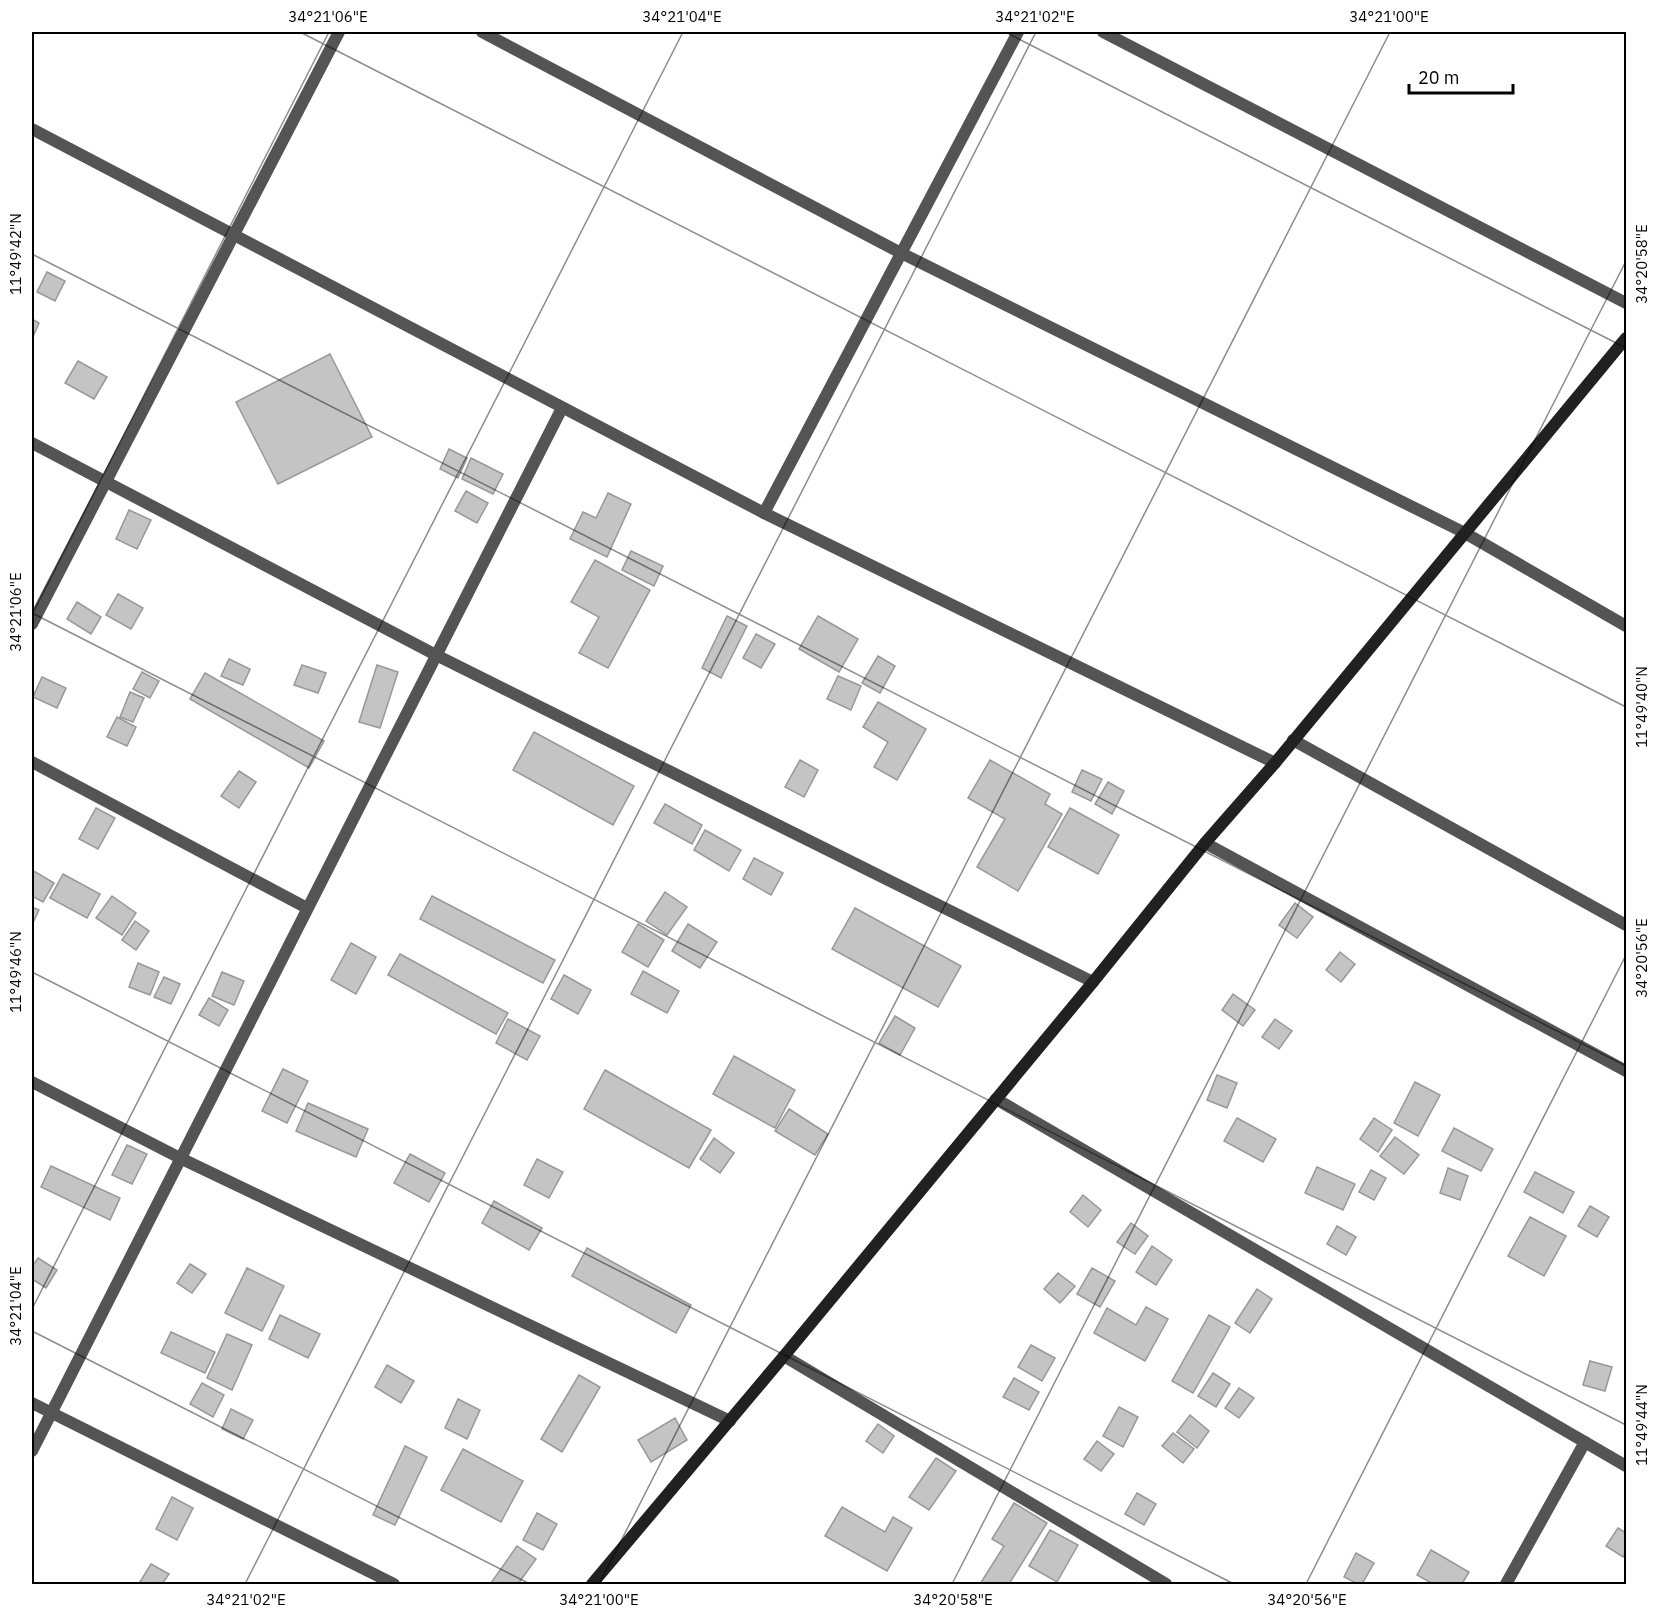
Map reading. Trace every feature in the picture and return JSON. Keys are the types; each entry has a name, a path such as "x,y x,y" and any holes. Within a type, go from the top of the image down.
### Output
{"street":[{"path":"32,624 339,32"},
{"path":"482,32 901,253 1465,533 1626,626"},
{"path":"764,513 1017,32"},
{"path":"1103,32 1626,303"},
{"path":"32,129 764,513 1275,763"},
{"path":"592,1584 784,1356 1205,843 1275,763 1626,338"},
{"path":"32,1451 562,408"},
{"path":"32,443 436,655 1093,982"},
{"path":"1293,740 1626,925"},
{"path":"32,762 307,908"},
{"path":"1205,843 1626,1071"},
{"path":"32,1082 180,1158 730,1421"},
{"path":"996,1099 1626,1466"},
{"path":"784,1356 1166,1584"},
{"path":"32,1403 394,1584"},
{"path":"1506,1584 1586,1442"}],"building":[{"path":"47,272 65,281 55,301 37,292"},
{"path":"32,319 39,323 32,339"},
{"path":"330,354 372,437 278,484 236,402"},
{"path":"78,361 107,377 94,399 65,383"},
{"path":"449,449 467,458 458,478 440,469"},
{"path":"471,458 503,474 493,494 462,479"},
{"path":"466,491 488,503 477,523 455,511"},
{"path":"608,493 631,504 607,557 570,539 583,512 596,518"},
{"path":"129,510 151,520 137,549 116,539"},
{"path":"631,551 663,566 654,586 622,570"},
{"path":"595,560 650,590 608,668 579,653 599,617 571,602"},
{"path":"118,594 143,608 131,629 106,615"},
{"path":"77,602 101,617 91,634 67,619"},
{"path":"727,616 747,626 721,678 702,668"},
{"path":"818,616 858,639 839,672 799,649"},
{"path":"756,634 775,644 761,668 743,658"},
{"path":"878,656 895,666 880,693 862,683"},
{"path":"229,659 250,669 243,685 221,676"},
{"path":"302,665 326,673 318,693 294,685"},
{"path":"377,665 398,672 380,728 359,722"},
{"path":"142,672 159,681 150,698 133,689"},
{"path":"205,673 324,741 309,768 190,699"},
{"path":"838,676 861,686 851,710 827,699"},
{"path":"42,677 66,688 57,708 33,697"},
{"path":"130,692 144,698 133,722 120,717"},
{"path":"878,702 926,729 897,780 874,767 888,742 863,727"},
{"path":"117,717 136,727 127,746 107,737"},
{"path":"534,732 634,786 613,825 513,770"},
{"path":"800,760 818,770 804,797 785,787"},
{"path":"990,760 1050,794 1045,804 1062,814 1018,891 977,867 1005,819 968,798"},
{"path":"1082,770 1102,779 1091,801 1072,792"},
{"path":"239,771 256,782 239,808 221,796"},
{"path":"1108,782 1124,791 1112,814 1095,804"},
{"path":"665,804 702,825 692,844 654,823"},
{"path":"96,808 115,818 98,849 79,839"},
{"path":"1070,808 1119,835 1098,874 1048,847"},
{"path":"705,830 741,850 729,871 694,850"},
{"path":"754,858 783,873 771,895 743,879"},
{"path":"32,870 54,883 43,902 32,896"},
{"path":"63,874 100,894 87,918 50,898"},
{"path":"665,892 687,907 667,935 646,921"},
{"path":"112,896 136,913 122,935 96,918"},
{"path":"432,896 555,960 543,983 420,919"},
{"path":"1295,903 1313,917 1297,938 1279,925"},
{"path":"32,907 39,910 32,925"},
{"path":"855,908 961,966 938,1007 832,949"},
{"path":"135,921 149,931 136,950 122,940"},
{"path":"638,924 664,940 648,967 622,952"},
{"path":"688,924 717,942 700,968 672,951"},
{"path":"351,943 376,957 356,994 331,980"},
{"path":"1340,952 1355,964 1341,982 1326,970"},
{"path":"400,954 508,1013 496,1034 388,975"},
{"path":"138,963 159,972 150,995 129,987"},
{"path":"643,971 679,991 667,1013 631,994"},
{"path":"222,972 244,981 234,1005 212,996"},
{"path":"564,975 591,990 578,1014 551,999"},
{"path":"164,977 180,984 171,1004 154,997"},
{"path":"1233,994 1255,1010 1243,1026 1222,1010"},
{"path":"209,998 228,1010 219,1026 199,1015"},
{"path":"895,1016 915,1028 900,1055 879,1043"},
{"path":"508,1019 540,1036 527,1060 496,1043"},
{"path":"1275,1019 1292,1031 1279,1049 1262,1037"},
{"path":"734,1056 795,1090 775,1128 713,1094"},
{"path":"283,1069 308,1081 287,1123 262,1111"},
{"path":"605,1070 711,1130 689,1168 584,1109"},
{"path":"1217,1075 1237,1083 1227,1108 1207,1100"},
{"path":"1415,1082 1440,1095 1418,1136 1394,1123"},
{"path":"308,1103 368,1129 356,1157 296,1131"},
{"path":"789,1109 828,1134 815,1155 775,1131"},
{"path":"1237,1118 1276,1139 1263,1162 1224,1141"},
{"path":"1374,1118 1392,1130 1378,1152 1360,1139"},
{"path":"1454,1128 1493,1149 1481,1171 1442,1151"},
{"path":"1395,1137 1419,1155 1404,1174 1380,1156"},
{"path":"714,1138 734,1153 720,1173 700,1159"},
{"path":"127,1145 147,1154 132,1184 112,1175"},
{"path":"410,1154 445,1173 429,1202 394,1183"},
{"path":"537,1159 563,1172 549,1198 524,1185"},
{"path":"51,1166 120,1198 110,1220 41,1187"},
{"path":"1317,1167 1355,1184 1343,1210 1305,1193"},
{"path":"1448,1168 1468,1176 1460,1200 1440,1193"},
{"path":"1371,1170 1386,1178 1374,1200 1359,1192"},
{"path":"1535,1172 1574,1192 1563,1213 1524,1192"},
{"path":"1083,1195 1101,1210 1088,1227 1070,1212"},
{"path":"494,1201 542,1228 529,1250 482,1223"},
{"path":"1590,1206 1609,1217 1597,1237 1578,1226"},
{"path":"1530,1217 1566,1236 1544,1276 1508,1256"},
{"path":"1131,1223 1148,1236 1135,1254 1117,1242"},
{"path":"1337,1226 1356,1237 1346,1255 1327,1244"},
{"path":"1152,1246 1172,1260 1156,1285 1136,1272"},
{"path":"587,1248 691,1305 676,1333 572,1276"},
{"path":"38,1258 57,1270 46,1288 32,1279 32,1267"},
{"path":"190,1264 206,1274 192,1293 177,1283"},
{"path":"247,1268 284,1286 262,1331 225,1313"},
{"path":"1092,1268 1115,1281 1100,1307 1077,1294"},
{"path":"1058,1273 1075,1286 1060,1303 1044,1289"},
{"path":"1257,1289 1272,1299 1250,1333 1235,1323"},
{"path":"1146,1307 1168,1319 1145,1361 1094,1333 1107,1308 1136,1325"},
{"path":"280,1315 320,1334 308,1358 269,1339"},
{"path":"1209,1315 1230,1327 1193,1393 1172,1381"},
{"path":"171,1332 215,1352 205,1373 161,1353"},
{"path":"227,1334 252,1345 232,1390 207,1378"},
{"path":"1031,1345 1055,1358 1042,1381 1018,1367"},
{"path":"1590,1361 1612,1367 1605,1391 1583,1385"},
{"path":"387,1365 414,1381 401,1403 375,1387"},
{"path":"1213,1373 1230,1384 1216,1407 1198,1396"},
{"path":"579,1375 600,1387 562,1452 541,1439"},
{"path":"1014,1378 1039,1392 1029,1410 1003,1397"},
{"path":"202,1383 224,1395 213,1417 190,1404"},
{"path":"1239,1388 1254,1398 1239,1418 1225,1408"},
{"path":"458,1399 480,1410 467,1439 445,1428"},
{"path":"1119,1407 1138,1417 1123,1447 1103,1436"},
{"path":"231,1409 253,1420 243,1439 222,1429"},
{"path":"1190,1415 1209,1431 1197,1448 1177,1432"},
{"path":"675,1418 687,1440 651,1462 638,1440"},
{"path":"878,1424 894,1436 883,1453 866,1441"},
{"path":"1173,1433 1194,1449 1183,1463 1162,1446"},
{"path":"1097,1441 1114,1454 1101,1471 1084,1459"},
{"path":"405,1446 427,1457 395,1525 373,1515"},
{"path":"463,1449 523,1481 501,1522 441,1490"},
{"path":"936,1458 956,1471 929,1510 909,1497"},
{"path":"1137,1493 1156,1504 1144,1525 1125,1514"},
{"path":"172,1497 193,1508 177,1540 156,1529"},
{"path":"1014,1503 1047,1523 1009,1584 980,1584 1004,1546 992,1539"},
{"path":"842,1507 885,1532 893,1517 912,1528 887,1571 825,1536"},
{"path":"537,1513 557,1524 543,1550 523,1540"},
{"path":"1618,1528 1626,1533 1626,1551 1623,1557 1606,1546"},
{"path":"1050,1530 1078,1545 1057,1582 1029,1566"},
{"path":"517,1546 536,1559 518,1584 491,1583"},
{"path":"1431,1550 1469,1572 1462,1584 1433,1584 1417,1575"},
{"path":"1356,1553 1374,1563 1362,1584 1344,1577"},
{"path":"151,1564 169,1574 162,1584 140,1582"}]}
